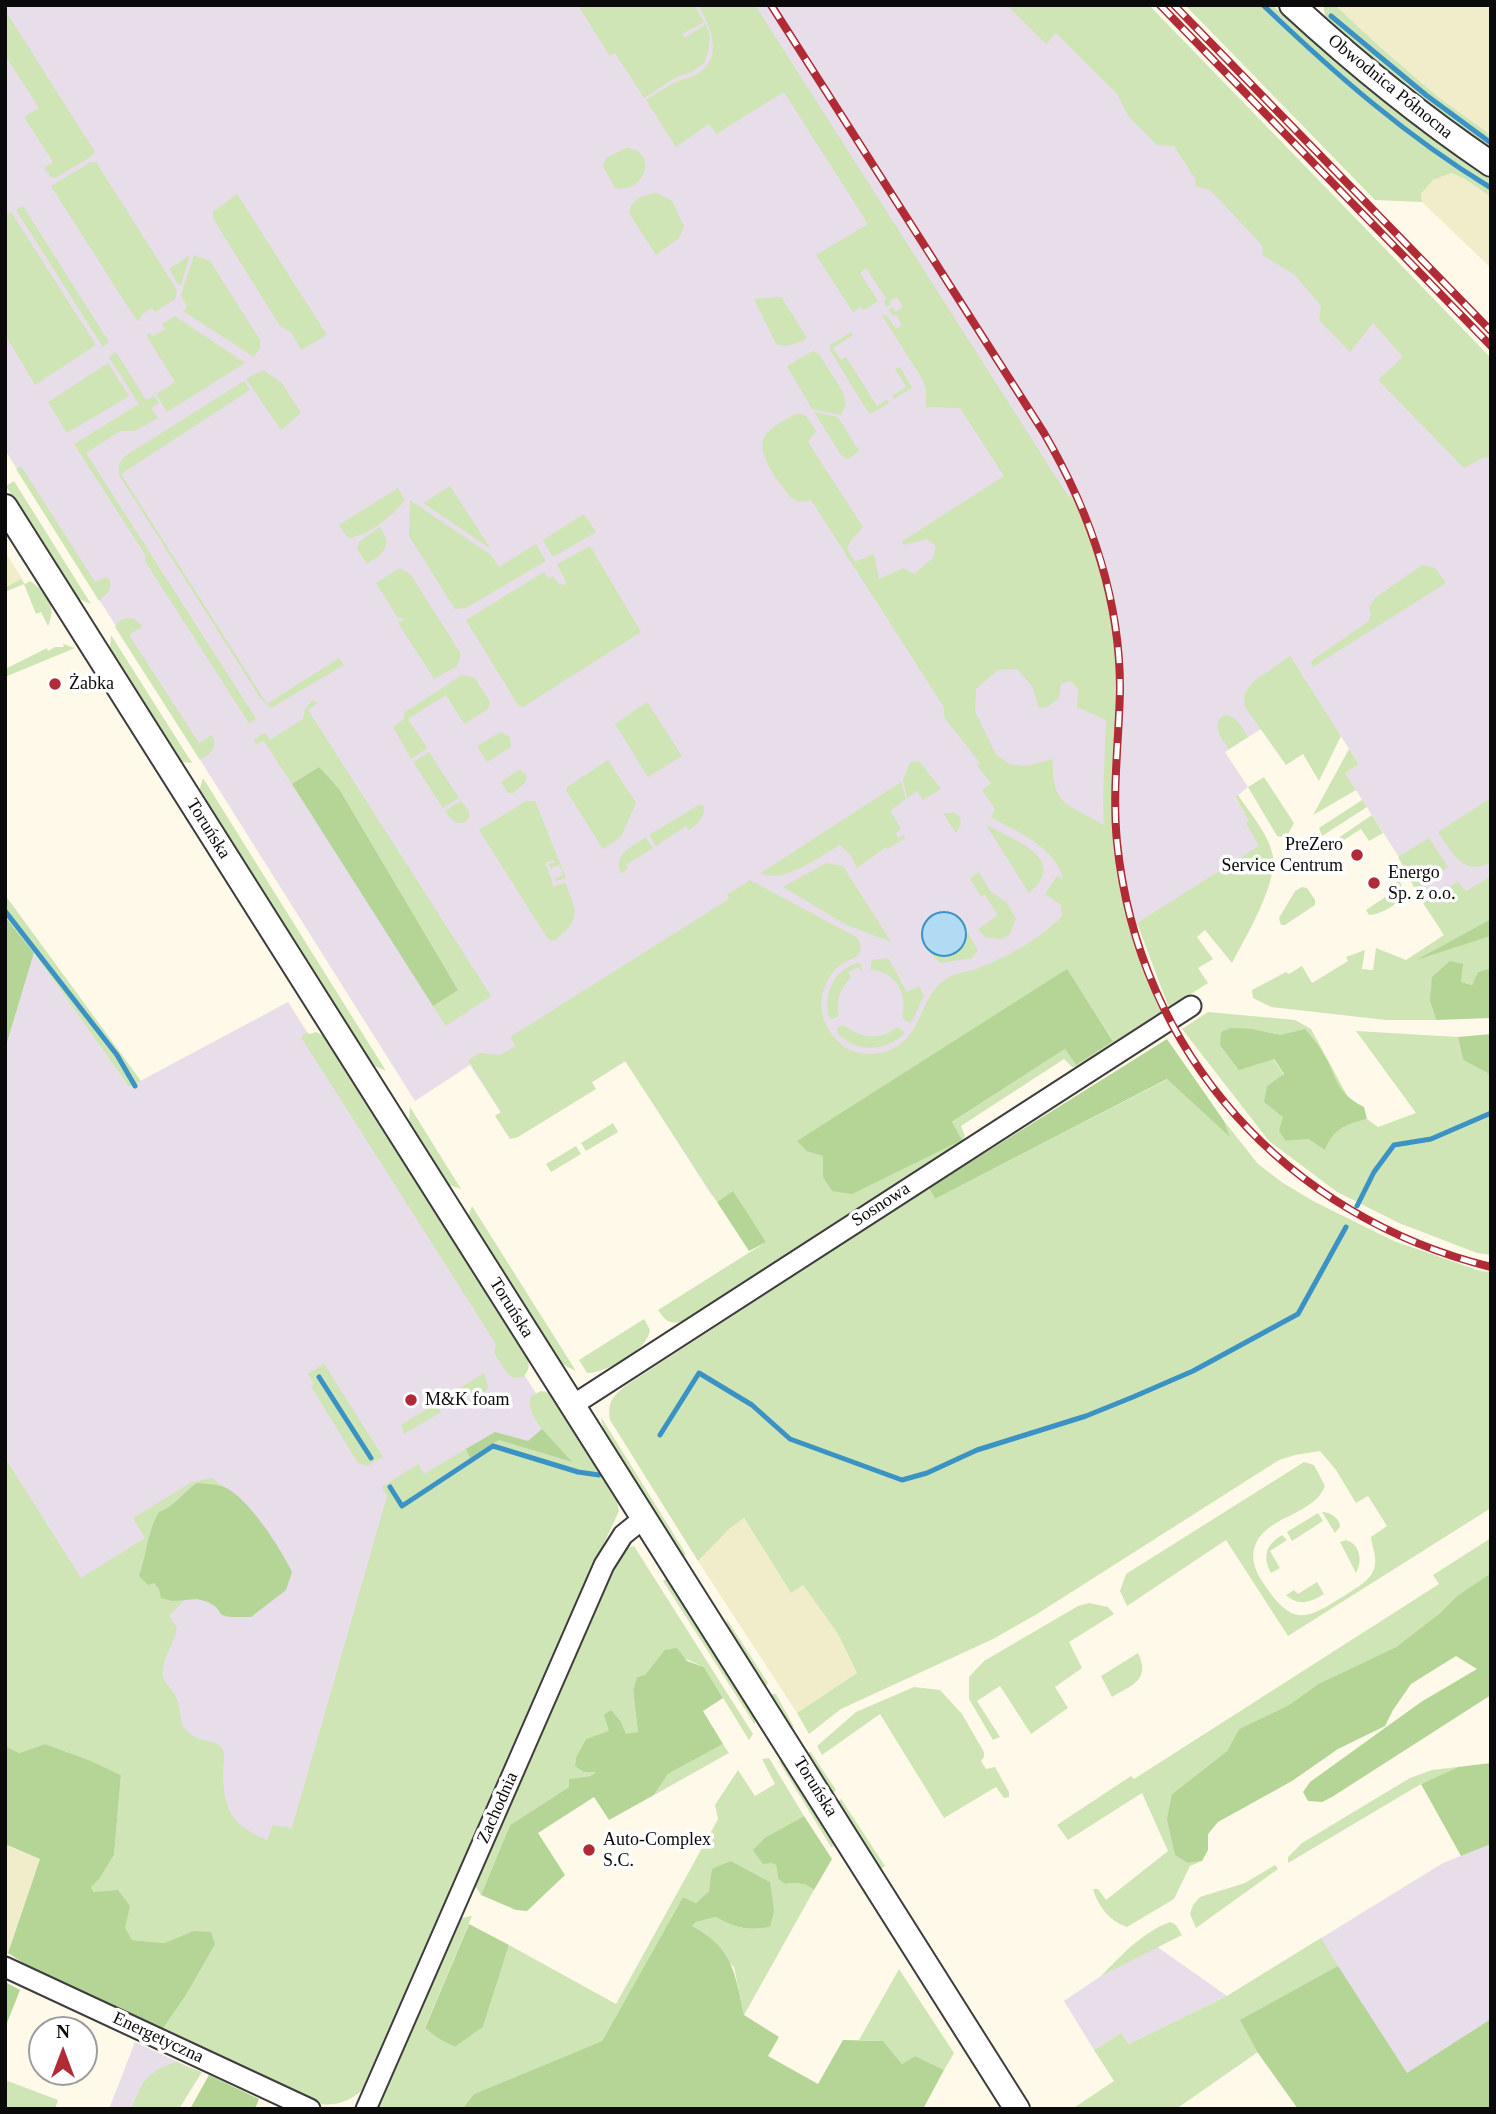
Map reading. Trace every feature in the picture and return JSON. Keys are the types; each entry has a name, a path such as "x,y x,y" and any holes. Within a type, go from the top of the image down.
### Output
{"street":[{"name":"Obwodnica Północna","path":"1292,5 1373,77 1491,164"},
{"name":"Toruńska","path":"5,507 1017,2109"},
{"name":"Sosnowa","path":"573,1405 1191,1006"},
{"name":"Zachodnia","path":"366,2109 604,1565 623,1535 644,1518"},
{"name":"Energetyczna","path":"5,1967 310,2109"}],"shaded area":[{"path":"5,5 1112,5 1491,410 1491,919 1452,940 1345,773 1359,764 1314,695 1225,752 1248,787 1235,798 1264,844 712,1196 626,1061 513,1131 470,1065 415,1101 5,450"},
{"path":"1335,5 1491,5 1491,135 1438,97"},
{"path":"1451,173 1491,197 1491,268 1422,202 1421,194 1433,180"},
{"path":"5,552 23,580 5,588"},
{"name":"M&K foam","path":"34,953 129,1087 288,1002 582,1466 274,1898 5,1482 5,1049"},
{"path":"744,1518 791,1593 803,1585 838,1634 857,1673 797,1713 698,1561 729,1529"},
{"path":"5,1844 40,1859 8,1953 5,1952"},
{"path":"1491,1844 1491,2109 1289,2034 1258,2052 1227,1996 1443,1863"},
{"path":"1156,1946 1227,1996 1129,2044 1121,2033 1094,2050 1064,2001 1101,1976"},
{"path":"135,2042 185,2065 151,2078 137,2109 109,2109"}],"green space":[{"path":"578,5 694,5 704,22 682,34 685,38 706,24 710,37 704,63 644,98 615,53 610,56"},
{"path":"698,5 755,5 1068,496 1076,498 1102,568 1114,638 1116,689 1112,818 1118,880 1133,938 1162,1013 1077,1067 1072,1067 1064,1059 961,1126 965,1136 962,1141 681,1322 673,1323 665,1319 658,1310 766,1242 733,1192 717,1202 625,1061 592,1082 596,1089 518,1137 510,1139 495,1116 501,1112 468,1060 480,1053 500,1055 516,1046 510,1037 729,899 727,895 750,880 858,938 861,948 859,954 839,966 829,977 822,998 822,1012 832,1034 845,1047 861,1053 881,1053 906,1040 929,997 946,979 987,965 1011,953 1033,940 1062,916 1061,905 1045,894 1057,876 1063,879 1059,868 1044,849 991,817 995,809 982,790 991,783 977,766 980,763 944,717 944,707 811,500 799,502 792,498 769,466 762,447 768,432 795,414 808,418 816,431 808,442 863,527 847,548 855,562 874,554 879,579 903,568 914,574 933,558 936,546 927,539 904,545 901,542 1004,476 960,408 926,407 923,380 881,314 887,316 896,329 902,325 897,316 888,310 892,307 895,312 903,307 897,297 889,301 891,304 886,307 886,298 866,268 860,273 878,301 864,310 861,307 853,312 816,255 868,224 784,92 716,134 709,124 676,147 646,100 676,82 694,76 710,61 713,53 711,33","holes":["1017,669 1032,686 1039,708 1047,707 1059,698 1061,684 1070,681 1078,689 1077,707 1106,720 1104,825 1064,802 1055,786 1053,759 1026,766 1012,765 996,755 975,711 976,689 998,670","1067,970 1113,1040 1076,1065 1065,1049 951,1123 961,1140 823,1177 823,1156 798,1141"]},
{"path":"1007,5 1149,5 1491,358 1491,459 1485,457 1464,468 1378,380 1403,357 1373,323 1350,352 1319,320 1321,306 1295,275 1262,255 1263,246 1210,190 1195,186 1196,180 1174,146 1157,145 1129,117 1117,94 1056,33 1046,44"},
{"path":"1185,5 1272,5 1378,97 1491,180 1491,197 1451,173 1433,180 1421,194 1422,202 1375,200"},
{"path":"1323,5 1335,5 1438,97 1491,135 1491,149 1381,68 1326,20"},
{"path":"5,10 95,152 55,178 44,168 53,162 24,117 39,108 5,55"},
{"path":"626,148 643,156 645,171 634,185 615,188 603,166 606,158"},
{"path":"91,162 96,162 177,290 175,299 155,312 151,308 137,321 51,186"},
{"path":"657,193 672,201 684,226 679,238 656,255 629,213 639,198"},
{"path":"237,194 327,335 301,350 292,333 280,326 214,220 213,212"},
{"path":"23,206 109,342 103,347 16,210"},
{"path":"11,212 96,345 35,385 5,334 5,216"},
{"path":"190,255 181,285 178,284 169,269"},
{"path":"194,255 210,261 260,340 260,348 254,357 183,311 187,307 181,295"},
{"path":"781,297 807,338 792,345 776,344 754,299"},
{"path":"175,316 245,363 167,412 156,394 175,382 146,335 150,333 153,336 165,329 162,324"},
{"path":"851,332 853,335 833,348 841,360 846,357 877,406 887,399 889,403 872,413 868,412 830,350 830,345"},
{"path":"813,351 819,354 843,392 846,404 841,415 812,409 787,366"},
{"path":"116,352 146,400 154,396 159,403 151,408 158,418 134,431 120,431 86,453 253,714 256,719 249,723 74,444 139,404 109,357"},
{"path":"108,363 129,396 67,433 48,402"},
{"path":"900,367 912,388 894,399 892,396 906,387 895,369"},
{"path":"263,370 282,383 301,413 281,430 246,379"},
{"path":"244,381 250,390 121,474 267,704 339,658 344,665 271,708 261,699 119,475 119,464 125,456"},
{"path":"814,412 838,417 859,451 848,459 841,455"},
{"path":"21,466 95,582 106,577 110,580 110,590 99,601 16,469"},
{"path":"14,481 91,604 77,598 6,486"},
{"path":"450,486 491,549 423,503"},
{"path":"398,488 405,500 394,512 372,529 348,538 339,525"},
{"path":"410,500 491,555 499,567 536,544 546,561 466,608 455,609 409,536"},
{"path":"584,514 596,532 553,557 543,540"},
{"path":"380,527 386,540 385,549 367,564 357,549 360,541"},
{"path":"590,546 641,632 523,707 518,705 466,620 544,572 549,579 553,576 559,584 565,585 557,564"},
{"path":"1422,565 1435,568 1446,583 1313,667 1311,661 1369,621 1369,608 1375,598"},
{"path":"400,568 411,575 461,654 457,666 434,679 397,621 401,622 405,618 398,618 376,583"},
{"path":"21,579 25,584 30,581 36,585 49,600 52,612 48,626 41,612 36,614 24,584 5,592 5,588"},
{"path":"127,618 134,619 143,626 129,635 199,743 212,735 212,750 200,760 115,627"},
{"path":"111,635 192,763 182,762 178,758 110,649"},
{"path":"63,644 75,648 5,677 5,669 47,648 48,651 55,647 64,647"},
{"path":"1290,656 1341,736 1319,781 1303,754 1286,765 1245,707 1244,694 1253,682"},
{"path":"462,675 475,678 490,702 488,709 464,724 446,695 408,719 427,748 411,759 393,727 404,719 404,713"},
{"path":"313,700 318,703 308,710 491,996 446,1026 433,1006 458,989 319,767 292,784 264,741 256,744 253,740 265,733 270,740 303,719 305,709"},
{"path":"647,702 682,756 648,777 615,724"},
{"path":"1226,715 1242,726 1248,737 1229,749 1219,734 1217,724 1220,718"},
{"path":"501,732 510,737 511,747 487,762 477,746"},
{"path":"1349,749 1359,764 1345,773 1356,790 1313,815"},
{"path":"429,752 459,798 443,808 413,762"},
{"path":"608,760 636,803 621,837 603,849 566,790"},
{"path":"919,761 941,789 923,800 917,791 907,798 903,780 910,762"},
{"path":"319,767 339,789 458,990 433,1006 292,784"},
{"path":"519,770 526,774 526,782 513,793 508,793 501,782"},
{"path":"1264,777 1294,823 1286,838 1277,836 1248,787"},
{"path":"203,778 386,1071 367,1059 199,791"},
{"path":"901,782 906,799 890,811 901,829 896,833 898,838 904,835 905,838 888,849 886,847 857,868 850,854 840,845 790,872 770,876 761,873"},
{"path":"1238,795 1264,832 1271,849 1273,869 1270,882 1259,911 1232,963 1205,930 1197,937 1213,959 1198,968 1208,983 1169,1008 1137,923 1259,846 1235,797"},
{"path":"1491,798 1491,862 1482,866 1466,865 1453,854 1438,832"},
{"path":"1362,800 1367,807 1322,836 1319,828"},
{"path":"461,801 469,811 469,818 459,823 445,811"},
{"path":"526,801 535,801 566,878 555,881 563,875 559,865 551,868 548,864 555,862 554,860 545,863 552,885 554,887 565,882 574,908 573,920 554,941 548,939 479,830"},
{"path":"699,805 704,806 704,810 698,823 689,830 686,826 656,846 649,835"},
{"path":"943,813 954,813 960,817 961,824 956,833"},
{"path":"1372,815 1383,833 1369,841 1361,829 1333,847 1325,847"},
{"path":"986,825 1022,844 1041,860 1044,870 1040,881 1029,893"},
{"path":"646,837 653,848 626,865 628,869 621,873 619,861 622,856"},
{"path":"1429,838 1448,867 1415,889 1398,857"},
{"path":"826,863 843,866 891,942 845,924 783,887"},
{"path":"1390,867 1401,885 1400,898 1386,910 1369,915 1366,910 1399,888"},
{"path":"979,872 990,891 1006,902 1016,918 1010,934 1002,939 985,937 978,929 998,915 970,879"},
{"path":"1491,876 1491,919 1420,958 1491,936 1491,968 1478,972 1472,985 1461,982 1430,1001 1436,1020 1386,1020 1271,1007 1253,998 1252,990 1286,972 1289,974 1302,966 1312,983 1348,961 1346,957 1365,950 1362,969 1373,970 1376,948 1406,960 1444,935 1423,903 1458,882 1466,891"},
{"path":"1302,887 1307,888 1315,900 1315,905 1281,925 1279,918 1295,891"},
{"path":"5,896 141,1081 129,1087 34,953 5,917"},
{"path":"5,917 34,953 5,1049"},
{"path":"1491,919 1491,936 1416,960"},
{"path":"968,933 978,950 972,958 940,963 930,952 942,955 953,953 961,946"},
{"path":"888,958 907,992 919,986 924,996 909,1023 902,1018 902,993 894,980 888,975 871,970 873,960"},
{"path":"1450,961 1463,964 1461,982 1472,985 1478,972 1491,968 1491,1018 1436,1020 1430,1001 1432,977"},
{"path":"857,963 861,964 862,971 858,967 848,972 851,977 841,990 838,1000 839,1016 829,1018 827,1000 832,985 842,972"},
{"path":"1067,969 1113,1041 1076,1065 1065,1049 952,1122 962,1140 852,1194 832,1191 823,1177 823,1156 807,1151 797,1141"},
{"path":"1208,1012 1295,1020 1311,1029 1349,1099 1339,1087 1323,1052 1281,1035 1253,1029 1284,1075 1267,1086 1283,1117 1286,1141 1308,1139 1325,1150 1337,1132 1346,1126 1367,1119 1378,1127 1416,1113 1356,1031 1458,1037 1463,1060 1491,1075 1491,1255 1477,1253 1399,1223 1337,1192 1269,1141 1182,1029"},
{"path":"843,1025 863,1035 884,1035 897,1027 904,1031 904,1034 880,1047 862,1047 838,1034 837,1028"},
{"path":"1231,1028 1281,1035 1305,1029 1322,1051 1342,1090 1364,1107 1367,1119 1341,1128 1325,1150 1308,1139 1286,1141 1279,1131 1283,1117 1264,1102 1267,1086 1284,1074 1274,1059 1239,1070 1220,1045 1221,1032"},
{"path":"307,1032 324,1036 524,1351 529,1364 523,1377 514,1378 507,1373 494,1353 496,1344 301,1037"},
{"path":"1491,1034 1491,1075 1463,1060 1458,1037"},
{"path":"1167,1039 1224,1121 1230,1137 1167,1079 935,1199 929,1188"},
{"path":"1168,1079 1229,1135 1224,1121 1258,1164 1283,1183 1394,1241 1480,1271 1491,1272 1491,1508 1288,1636 1226,1540 1127,1606 1120,1591 1126,1574 1304,1462 1314,1465 1325,1486 1310,1504 1277,1522 1259,1538 1253,1554 1259,1576 1284,1608 1293,1614 1302,1615 1321,1609 1366,1580 1375,1565 1371,1537 1387,1526 1368,1496 1356,1503 1336,1470 1320,1451 1279,1460 1037,1614 993,1639 841,1709 809,1734 797,1713 857,1673 838,1634 803,1585 791,1593 744,1518 729,1529 698,1561 610,1420 611,1401 625,1386 929,1188 935,1199"},
{"path":"410,1107 461,1189 447,1184 412,1129"},
{"path":"613,1123 618,1132 586,1151 581,1143"},
{"path":"576,1146 581,1154 551,1172 546,1164"},
{"path":"733,1191 766,1242 749,1251 717,1202"},
{"path":"472,1206 576,1371 556,1357 470,1222"},
{"path":"644,1319 650,1330 642,1345 615,1365 587,1373 579,1360"},
{"path":"324,1364 383,1457 367,1466 358,1463 311,1386 314,1384 308,1374"},
{"path":"484,1373 488,1387 479,1405 477,1406 469,1395 446,1408 442,1399"},
{"path":"541,1391 550,1393 616,1496 619,1511 571,1614 366,2087 345,2101 320,2104 162,2030 184,1998 193,1931 164,1943 132,1940 90,1886 100,1878 114,1855 121,1775 45,1744 19,1753 5,1746 5,1458 81,1578 145,1538 133,1518 192,1482 212,1478 225,1488 197,1483 176,1501 154,1536 139,1576 148,1585 154,1583 173,1601 186,1599 169,1615 177,1628 164,1664 163,1678 176,1697 185,1729 197,1738 216,1744 222,1749 225,1798 232,1816 246,1829 267,1840 273,1825 292,1828 387,1496 382,1487 418,1464 424,1474 466,1449 470,1457 499,1440 571,1462 532,1413 531,1396"},
{"path":"435,1404 441,1412 404,1434 401,1425"},
{"path":"601,1417 686,1554 682,1557 604,1432"},
{"path":"542,1429 572,1462 499,1440 470,1458 466,1449 495,1432 528,1441"},
{"path":"197,1483 224,1487 243,1501 272,1538 292,1572 286,1590 251,1617 222,1615 216,1607 197,1599 173,1601 161,1598 154,1583 148,1585 139,1576 159,1512"},
{"path":"1322,1512 1331,1514 1338,1521 1340,1527 1335,1533"},
{"path":"1318,1513 1323,1521 1292,1541 1287,1532"},
{"path":"1282,1535 1287,1540 1270,1551 1280,1568 1271,1573 1267,1551"},
{"path":"1491,1538 1491,1573 1457,1596 1440,1613 1396,1647 1318,1684 1289,1705 1239,1729 1227,1751 1172,1794 1188,1863 1202,1861 1190,1866 1174,1899 1127,1927 1110,1917 1101,1907 1093,1889 1098,1889 1106,1900 1168,1851 1142,1793 1068,1840 1057,1825 1131,1776 1134,1779 1439,1584 1433,1575"},
{"path":"1346,1540 1354,1545 1359,1554 1356,1573 1340,1542"},
{"path":"634,1546 753,1734 749,1740 704,1667 666,1650 645,1675 637,1677 633,1690 638,1732 626,1735 621,1722 609,1732 586,1739 576,1757 575,1766 597,1771 590,1776 569,1779 569,1787 510,1825 481,1895 474,1884 615,1562 627,1548"},
{"path":"1491,1573 1491,1695 1332,1797 1322,1802 1308,1801 1303,1792 1310,1782 1421,1702 1477,1669 1456,1656 1411,1684 1385,1726 1338,1749 1292,1781 1218,1822 1208,1834 1208,1850 1202,1861 1188,1863 1175,1855 1167,1819 1172,1794 1227,1751 1239,1729 1289,1705 1318,1684 1396,1647 1440,1613 1457,1596"},
{"path":"667,1578 755,1717 755,1725 663,1581"},
{"path":"1317,1582 1324,1594 1314,1599 1300,1602 1286,1595 1294,1590 1298,1594"},
{"path":"1089,1603 1108,1607 1114,1614 1069,1642 1082,1668 1055,1687 1068,1708 1031,1734 1000,1686 977,1701 1000,1737 993,1740 969,1699 969,1677 984,1661 1078,1606"},
{"path":"726,1618 768,1683 766,1686 728,1628"},
{"path":"677,1648 687,1661 704,1667 723,1698 703,1711 723,1744 668,1774 654,1795 609,1820 594,1797 538,1833 565,1875 527,1911 516,1910 481,1895 510,1825 569,1787 569,1779 590,1776 596,1772 584,1772 575,1766 576,1757 586,1739 609,1731 604,1715 611,1710 621,1722 626,1734 638,1732 633,1690 637,1677 645,1675 665,1650"},
{"path":"1138,1653 1141,1676 1112,1697 1101,1676"},
{"path":"914,1687 940,1690 962,1714 984,1752 981,1761 986,1769 995,1767 1009,1792 1009,1797 1004,1798 996,1787 944,1818 880,1714 822,1755 817,1746 856,1712"},
{"path":"772,1694 776,1694 794,1727 790,1727"},
{"path":"45,1744 121,1775 114,1855 91,1887 94,1892 118,1890 130,1906 125,1928 132,1940 164,1943 193,1931 211,1932 215,1944 162,2030 39,1973 8,1953 40,1859 5,1844 5,1746 19,1753"},
{"path":"723,1744 729,1753 654,1795 668,1774"},
{"path":"810,1751 836,1790 832,1794 807,1755"},
{"path":"769,1758 804,1816 766,1837 771,1863 776,1865 778,1879 785,1884 800,1884 814,1890 744,2015 734,1967 692,1926 696,1922 716,1917 742,1928 770,1927 770,1882 731,1861 709,1891 696,1903 683,1897 602,2041 474,2094 462,2109 378,2109 461,1918 472,1916 425,2027 439,2039 455,2047 483,2027 509,1945 616,2004 718,1819 715,1805 738,1770 755,1796 775,1784 762,1759"},
{"path":"778,1760 785,1765 834,1846 831,1847"},
{"path":"1491,1763 1491,1844 1461,1856 1421,1784 1458,1767"},
{"path":"1458,1767 1421,1784 1288,1863 1288,1857 1302,1843 1410,1778 1432,1770"},
{"path":"841,1799 885,1866 880,1869 837,1802"},
{"path":"804,1816 832,1859 814,1890 800,1884 785,1884 778,1879 776,1865 763,1864 753,1850 766,1837"},
{"path":"731,1861 770,1882 774,1911 770,1927 742,1928 716,1917 696,1922 692,1926 716,1943 730,1963 744,2015 779,2037 768,2056 818,2084 843,2040 883,2041 902,2064 915,2056 944,2070 923,2109 462,2109 474,2094 602,2041 683,1897 696,1903 709,1891 712,1869"},
{"path":"1275,1865 1278,1869 1196,1928 1190,1914 1200,1897 1245,1883"},
{"path":"1170,1922 1176,1925 1182,1935 1101,1976 1141,1938"},
{"path":"469,1924 509,1945 483,2027 455,2047 425,2028"},
{"path":"1321,1938 1338,1966 1241,2020 1258,2052 1176,2109 1072,2109 1114,2081 1094,2050 1121,2033 1129,2044 1227,1996"},
{"path":"1338,1966 1407,2073 1491,2019 1491,2109 1298,2109 1258,2053 1240,2020"},
{"path":"899,1969 954,2053 944,2070 915,2056 902,2064 883,2041 859,2040"},
{"path":"5,1982 20,1990 5,2028"},
{"path":"176,2062 202,2072 179,2109 131,2109 147,2079 158,2070"},
{"path":"209,2075 259,2099 255,2109 190,2109"},
{"path":"5,2080 58,2100 55,2109 5,2109"}],"water":[{"path":"944,912 959,919 966,934 959,949 944,956 929,949 922,934 929,919"}],"waterway":[{"path":"1263,5 1372,103 1491,188"},
{"path":"1331,16 1426,95 1491,143"},
{"path":"5,911 117,1055 135,1086"},
{"path":"1357,1206 1374,1172 1394,1145 1431,1139 1491,1113"},
{"path":"660,1435 699,1373 752,1405 790,1439 902,1480 927,1473 977,1450 1086,1416 1133,1397 1193,1371 1298,1314 1346,1227"},
{"path":"319,1377 371,1458"},
{"path":"390,1487 402,1506 493,1446 578,1472 599,1475"}],"railway":[{"path":"771,5 1044,433 1088,524 1108,588 1119,655 1116,823 1131,919 1156,990 1191,1056 1235,1115 1289,1166 1349,1209 1417,1243 1491,1267"},
{"path":"1160,5 1491,346"},
{"path":"1174,5 1491,331"}],"place":[{"name":"Żabka","path":"55,684"},
{"name":"PreZero Service Centrum","path":"1357,855"},
{"name":"Energo Sp. z o.o.","path":"1374,883"},
{"name":"M&K foam","path":"411,1400"},
{"name":"Auto-Complex S.C.","path":"589,1850"}]}
